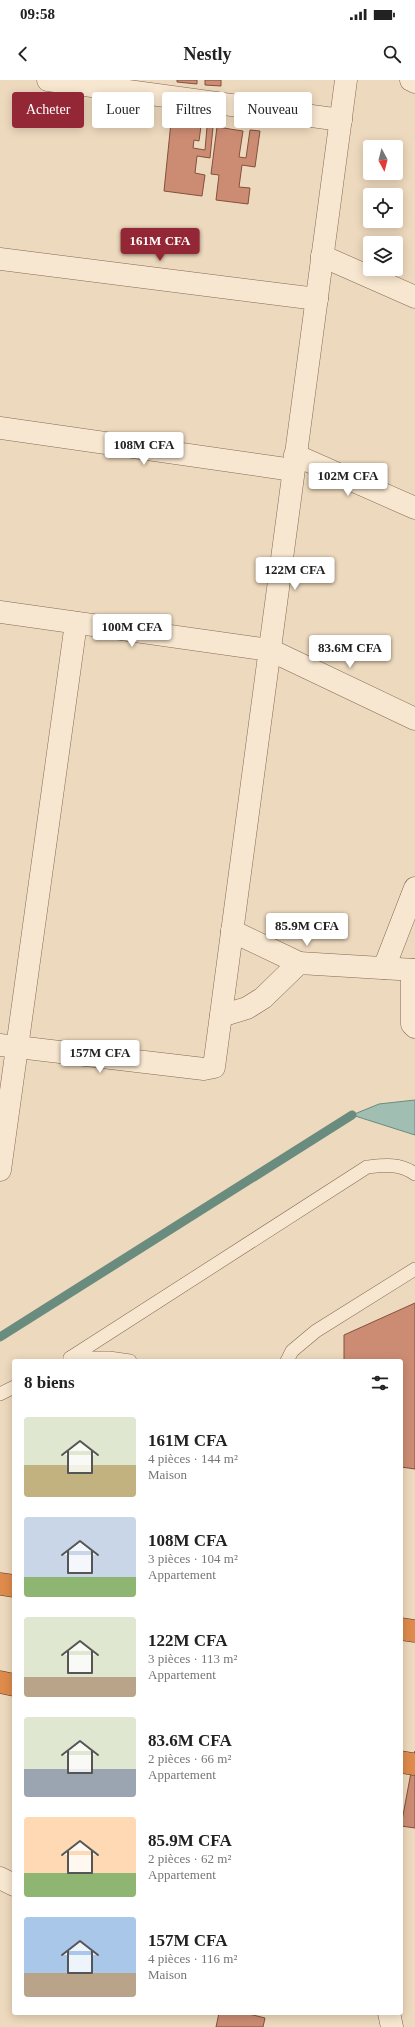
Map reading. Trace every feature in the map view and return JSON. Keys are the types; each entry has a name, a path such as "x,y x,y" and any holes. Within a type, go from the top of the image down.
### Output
{"highway":[{"path":"0,1584 12,1586"},
{"path":"403,1629 415,1631"},
{"path":"0,1682 12,1685"}],"street":[{"path":"48,80 153,87 340,120"},
{"path":"8,1046 204,1069 214,1067 346,80"},
{"path":"411,80 415,82"},
{"path":"322,256 415,297"},
{"path":"0,259 317,299"},
{"path":"0,428 294,463 415,508"},
{"path":"0,612 270,650 415,719"},
{"path":"0,1170 8,1046 76,623"},
{"path":"384,968 415,888"},
{"path":"232,931 299,963 414,970 412,1024 415,1027"},
{"path":"221,1016 247,1008 263,998 299,963"},
{"path":"0,1878 12,1884"},
{"path":"389,2015 392,2027"}],"lane":[{"path":"67,1359 367,1167 384,1165 405,1167 415,1174"},
{"path":"288,1359 292,1351 316,1330 415,1269"},
{"path":"67,1359 116,1359"},
{"path":"0,1394 12,1388"}],"shaded area":[{"path":"415,1100 415,1135 352,1115 379,1104"}],"building":[{"path":"177,80 197,80 197,84 177,82"},
{"path":"205,80 221,80 221,86 205,85"},
{"path":"170,128 201,128 199,141 194,140 193,148 205,150 207,128 213,128 210,158 197,156 195,173 205,175 202,196 164,191"},
{"path":"217,128 243,131 239,157 246,158 250,130 260,131 255,167 242,165 239,187 250,188 248,204 216,200 219,175 211,174"},
{"path":"415,1303 415,1469 403,1467 403,1359 344,1359 344,1335"},
{"path":"415,1751 415,1828 403,1826 403,1815"},
{"path":"219,2015 253,2015 265,2018 263,2027 216,2027"}],"waterway":[{"path":"0,1337 352,1115"}]}
